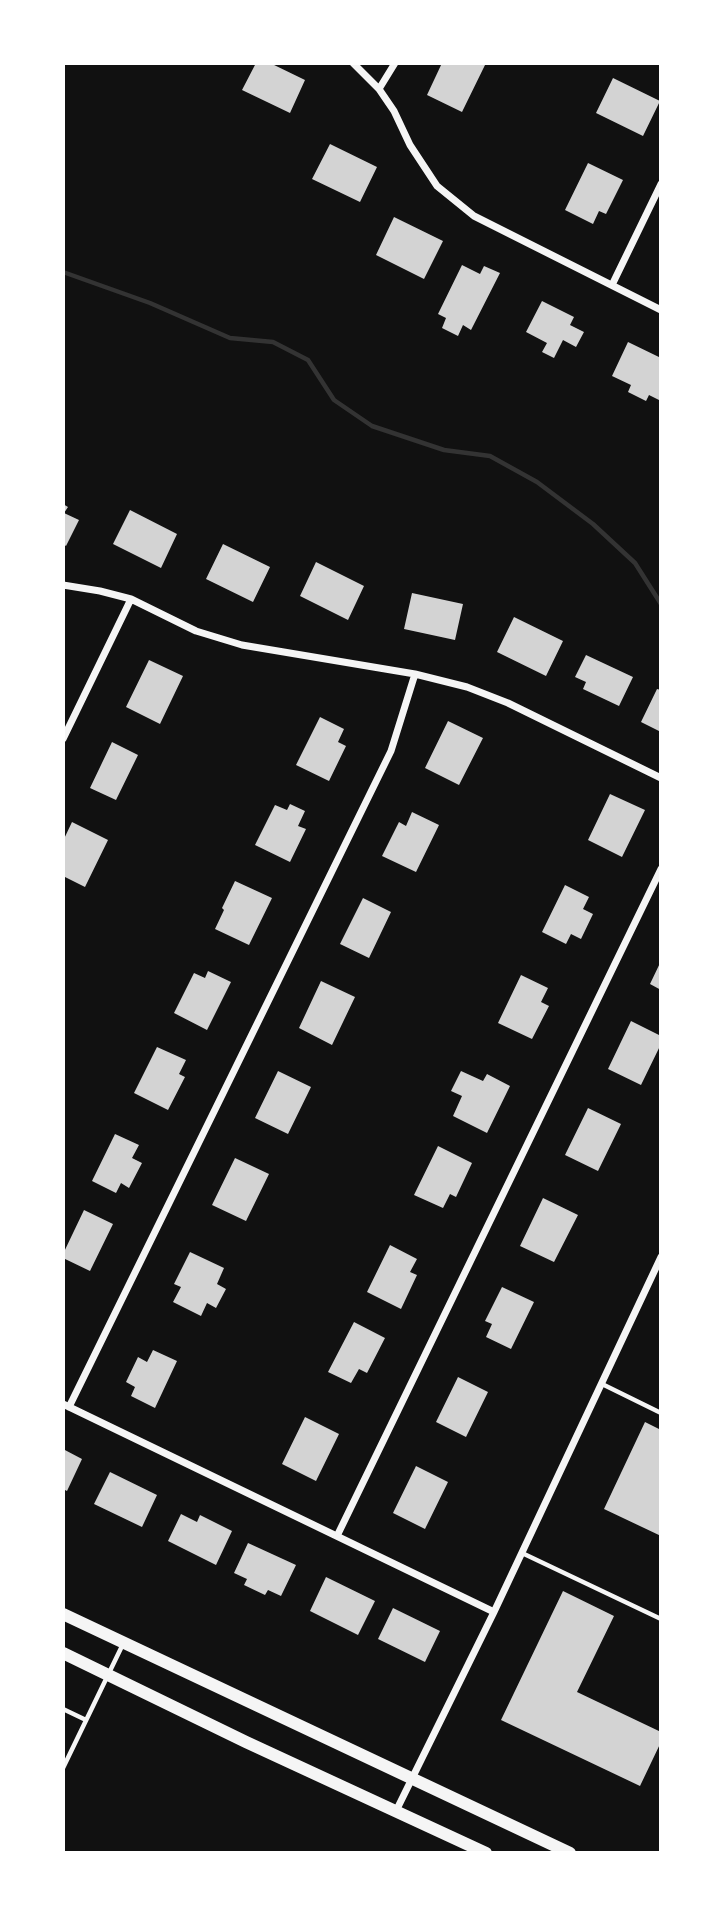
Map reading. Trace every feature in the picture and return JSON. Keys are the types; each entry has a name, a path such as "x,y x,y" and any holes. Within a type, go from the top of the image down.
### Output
{"main road":[{"path":"63,1614 570,1853"},
{"path":"63,1653 246,1742 486,1853"}],"street":[{"path":"353,63 379,89 394,111 410,145 437,186 474,216 661,310"},
{"path":"379,89 395,63"},
{"path":"612,285 661,184"},
{"path":"63,585 131,599 196,631 242,645 415,674 467,687 508,703 661,778"},
{"path":"63,739 131,599"},
{"path":"415,674 391,751 66,1405 494,1612"},
{"path":"337,1536 661,869"},
{"path":"395,1812 494,1612 661,1257"}],"lane":[{"path":"601,1384 661,1413"},
{"path":"522,1553 661,1619"},
{"path":"64,1765 123,1643"},
{"path":"63,1709 86,1720"}],"building":[{"path":"256,63 270,63 305,80 290,113 242,90"},
{"path":"442,63 485,65 462,112 427,95"},
{"path":"613,78 660,101 643,136 596,113"},
{"path":"330,144 377,167 360,202 312,179"},
{"path":"588,163 623,180 606,214 599,211 593,224 565,210"},
{"path":"394,217 443,241 424,279 376,255"},
{"path":"462,265 480,274 484,266 500,273 471,330 463,325 458,336 442,328 446,318 438,314"},
{"path":"542,301 574,317 570,325 584,332 576,347 563,340 554,358 542,352 547,343 526,332"},
{"path":"628,342 661,358 659,400 649,395 646,401 628,392 631,385 612,376"},
{"path":"63,504 68,507 64,513 79,520 66,546 63,544"},
{"path":"130,510 177,534 161,568 113,544"},
{"path":"223,544 270,567 253,602 206,579"},
{"path":"316,562 364,586 348,620 300,596"},
{"path":"412,593 463,604 455,640 404,629"},
{"path":"514,617 563,641 546,676 497,652"},
{"path":"586,655 633,677 619,706 583,689 586,682 575,677"},
{"path":"149,660 183,676 160,724 126,707"},
{"path":"657,689 661,690 661,732 641,722"},
{"path":"320,717 344,729 338,742 346,746 329,781 296,765"},
{"path":"448,721 483,738 459,785 425,768"},
{"path":"112,742 138,755 116,800 90,788"},
{"path":"610,794 645,810 622,857 588,840"},
{"path":"290,804 305,811 298,826 306,829 290,862 255,845 275,805 287,810"},
{"path":"412,812 439,825 416,872 382,856 399,822 406,826"},
{"path":"72,822 108,840 85,887 63,876 63,841"},
{"path":"235,881 272,898 249,945 215,929"},
{"path":"565,885 589,897 583,909 593,914 581,939 571,934 566,944 542,932"},
{"path":"363,898 391,912 369,958 340,944"},
{"path":"661,961 661,990 650,984"},
{"path":"208,971 231,982 207,1030 174,1013 194,973 205,978"},
{"path":"521,975 548,988 541,1002 549,1006 532,1039 498,1023"},
{"path":"321,981 355,997 332,1045 299,1028"},
{"path":"631,1021 661,1036 661,1044 641,1085 608,1069"},
{"path":"157,1047 186,1060 179,1074 185,1077 168,1110 134,1093"},
{"path":"278,1071 311,1087 288,1134 255,1118"},
{"path":"461,1071 483,1081 487,1074 510,1086 487,1133 453,1116 462,1096 451,1091"},
{"path":"588,1108 621,1124 598,1171 565,1155"},
{"path":"115,1134 139,1145 132,1158 142,1163 129,1188 121,1183 116,1193 92,1181"},
{"path":"438,1146 472,1163 456,1197 450,1194 443,1208 414,1195"},
{"path":"235,1158 269,1174 246,1221 212,1205"},
{"path":"543,1198 578,1215 554,1262 520,1246"},
{"path":"84,1210 113,1224 90,1271 63,1258"},
{"path":"390,1245 417,1259 410,1272 417,1275 401,1309 367,1292"},
{"path":"190,1252 224,1268 217,1284 226,1289 216,1308 207,1303 201,1316 173,1302 181,1287 174,1284"},
{"path":"502,1287 534,1302 511,1349 486,1337 492,1324 485,1321"},
{"path":"354,1322 385,1338 367,1373 359,1369 351,1383 328,1372"},
{"path":"153,1350 177,1361 155,1408 131,1396 135,1387 126,1382 138,1357 147,1362"},
{"path":"458,1377 488,1392 466,1437 436,1422"},
{"path":"305,1417 339,1434 316,1481 282,1464"},
{"path":"645,1422 661,1430 661,1536 604,1509"},
{"path":"63,1449 82,1459 67,1491 63,1489"},
{"path":"416,1466 448,1482 425,1529 393,1513"},
{"path":"110,1472 157,1495 142,1527 94,1504"},
{"path":"181,1514 197,1522 200,1515 232,1531 216,1565 168,1541"},
{"path":"248,1543 296,1565 281,1596 268,1590 265,1595 244,1585 247,1579 234,1573"},
{"path":"326,1577 375,1601 358,1635 310,1611"},
{"path":"563,1591 614,1616 577,1692 661,1732 661,1742 640,1786 501,1720"},
{"path":"393,1608 440,1631 425,1662 378,1639"}],"waterway":[{"path":"63,272 150,303 230,338 273,342 308,360 334,400 372,426 444,450 490,456 537,482 593,524 635,563 661,604"}]}
